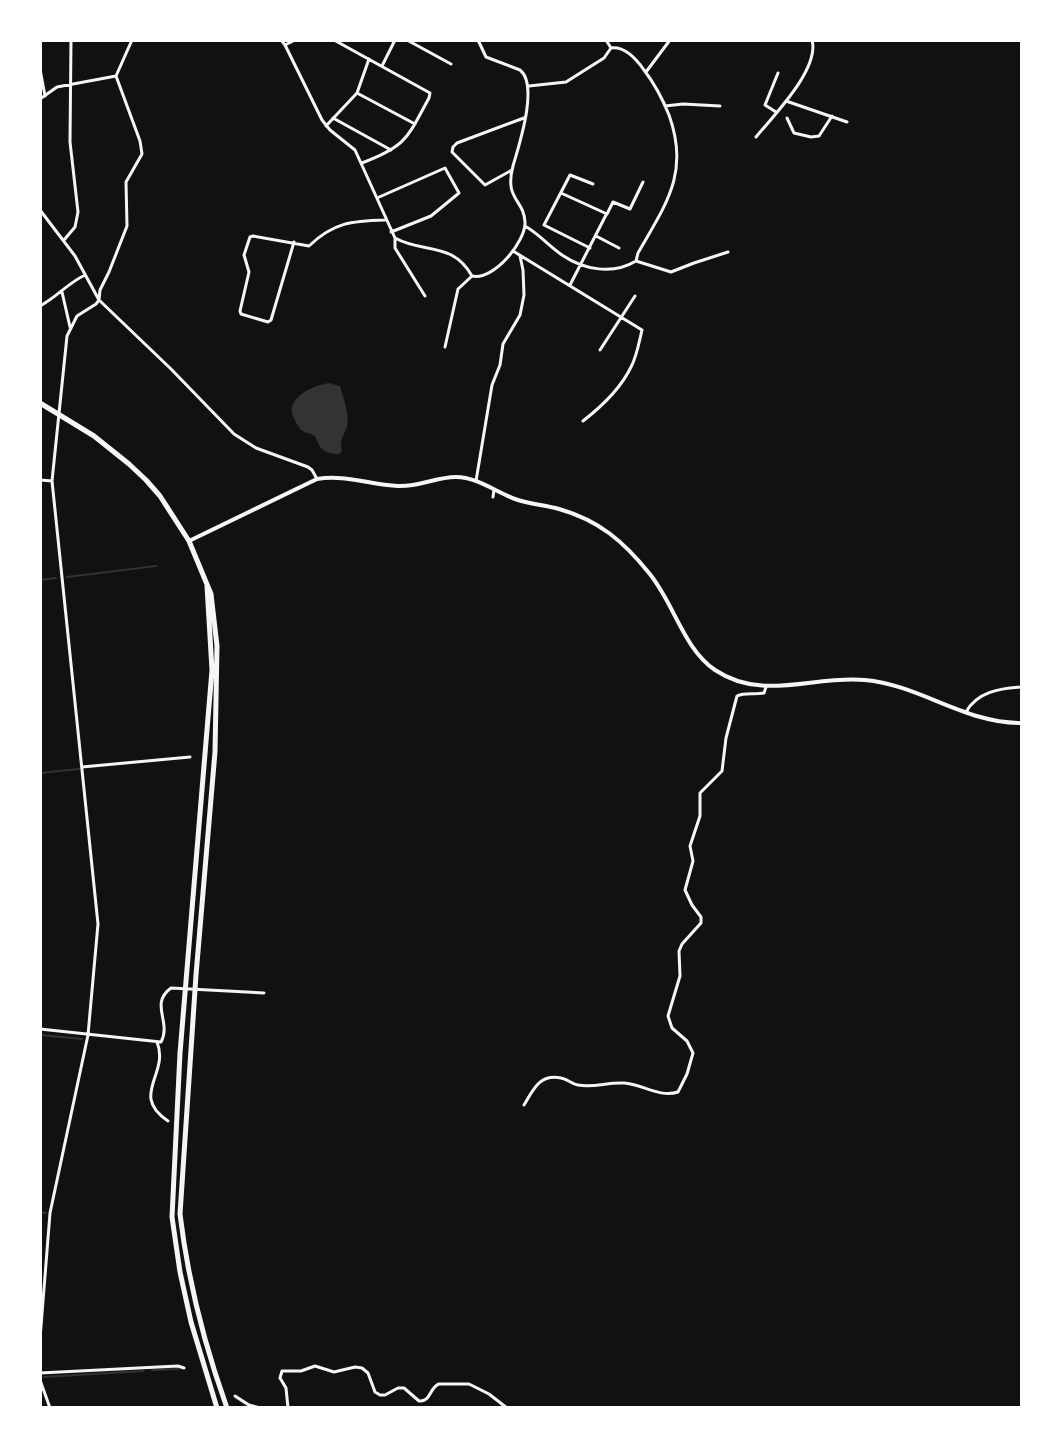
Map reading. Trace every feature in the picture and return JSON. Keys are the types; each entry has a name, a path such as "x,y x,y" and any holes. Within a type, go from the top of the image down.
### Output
{"highway":[{"path":"40,402 94,436 129,464 160,496 189,541 212,594 217,679 212,798 195,989 180,1214 184,1250 198,1321 227,1407"},
{"path":"207,585 212,670 179,1071 172,1217 180,1272 191,1322 217,1407"}],"street":[{"path":"64,240 75,227 78,212 70,142 71,40"},
{"path":"40,1339 50,1213 88,1035 98,924 52,481 58,414 70,327 77,316 99,300 100,290 127,226 126,183 142,153 140,141 116,76 132,40"},
{"path":"281,40 326,126 351,145 362,163 395,238 448,254 465,264 472,276"},
{"path":"285,45 295,40"},
{"path":"334,40 430,93 406,139 390,150 362,163"},
{"path":"382,66 395,40"},
{"path":"407,40 451,64"},
{"path":"472,276 478,277 494,271 513,251 525,226 525,219 510,187 525,117 528,87 524,73 486,57 478,40"},
{"path":"606,40 611,48"},
{"path":"646,72 670,40"},
{"path":"756,137 804,76 810,61 812,40"},
{"path":"528,87 566,82 604,58 611,48"},
{"path":"611,48 621,49 634,58 646,72 665,106 678,144 674,183 667,202 638,253 636,261"},
{"path":"326,126 357,93 369,59"},
{"path":"40,69 43,97 57,87 116,76"},
{"path":"776,112 765,105 778,73"},
{"path":"357,93 415,124"},
{"path":"785,100 847,122"},
{"path":"665,106 683,104 720,106"},
{"path":"787,118 795,133 811,137 819,136 832,116"},
{"path":"512,170 485,185 452,152 453,147 457,143 525,117"},
{"path":"333,118 390,150"},
{"path":"376,198 445,168 459,194 431,216 391,232"},
{"path":"590,248 544,225 570,175 593,184"},
{"path":"570,285 613,202 630,209 643,183"},
{"path":"561,194 607,214"},
{"path":"40,210 64,240 99,300 234,434 256,448 308,467 317,479"},
{"path":"294,242 271,320 268,322 241,314 249,273 244,255 250,237 294,242 309,246 321,234 345,223 386,220"},
{"path":"525,226 560,254 581,265 607,269 620,268 636,261 671,272 694,262 728,252"},
{"path":"596,236 619,248"},
{"path":"395,238 395,248 425,296"},
{"path":"513,251 642,330 632,366 608,398 583,421"},
{"path":"476,482 492,385 500,365 503,344 520,315 524,295 520,256"},
{"path":"40,306 62,292 69,282 85,275"},
{"path":"445,347 458,289 472,276"},
{"path":"62,292 70,327"},
{"path":"600,350 635,296"},
{"path":"189,541 317,479 348,477 395,486 415,486 454,477 476,482 529,503 558,508 598,524 613,534 649,573 697,653 714,669 732,679 749,685 766,687 842,679 881,682 966,712 1001,722 1022,723"},
{"path":"40,480 52,481"},
{"path":"493,497 494,490"},
{"path":"524,1105 538,1082 547,1077 564,1078 576,1085 584,1086 610,1082 628,1083 660,1093 678,1092 693,1056 687,1041 672,1028 668,1016 680,976 679,951 682,944 701,923 701,916 692,905 685,890 693,861 690,846 700,816 700,793 722,771 726,738 737,696 764,693 766,687"},
{"path":"966,712 969,705 993,690 1022,687"},
{"path":"82,767 190,757"},
{"path":"40,1029 161,1042 165,1029 160,1000 171,988 264,993"},
{"path":"157,1042 161,1052 160,1062 150,1089 151,1103 157,1114 168,1121"},
{"path":"40,1373 178,1366 184,1368"},
{"path":"288,1407 286,1388 280,1378 282,1371 301,1371 315,1366 334,1372 355,1367 362,1368 368,1373 375,1392 380,1395 404,1388 419,1401 428,1399 435,1386 439,1384 469,1384 489,1394 507,1407"},
{"path":"40,1380 50,1407"},
{"path":"235,1396 249,1405 260,1407"}],"shaded area":[{"path":"329,383 340,386 347,412 348,422 341,441 342,451 339,454 323,450 315,436 301,430 292,414 292,407 300,395 314,387"}],"waterway":[{"path":"67,577 156,566"},
{"path":"40,580 56,578"},
{"path":"40,773 79,769"},
{"path":"40,1035 82,1039"},
{"path":"40,1212 46,1213"},
{"path":"152,1370 179,1369"},
{"path":"44,1377 143,1371"},
{"path":"236,1398 250,1408"}]}
